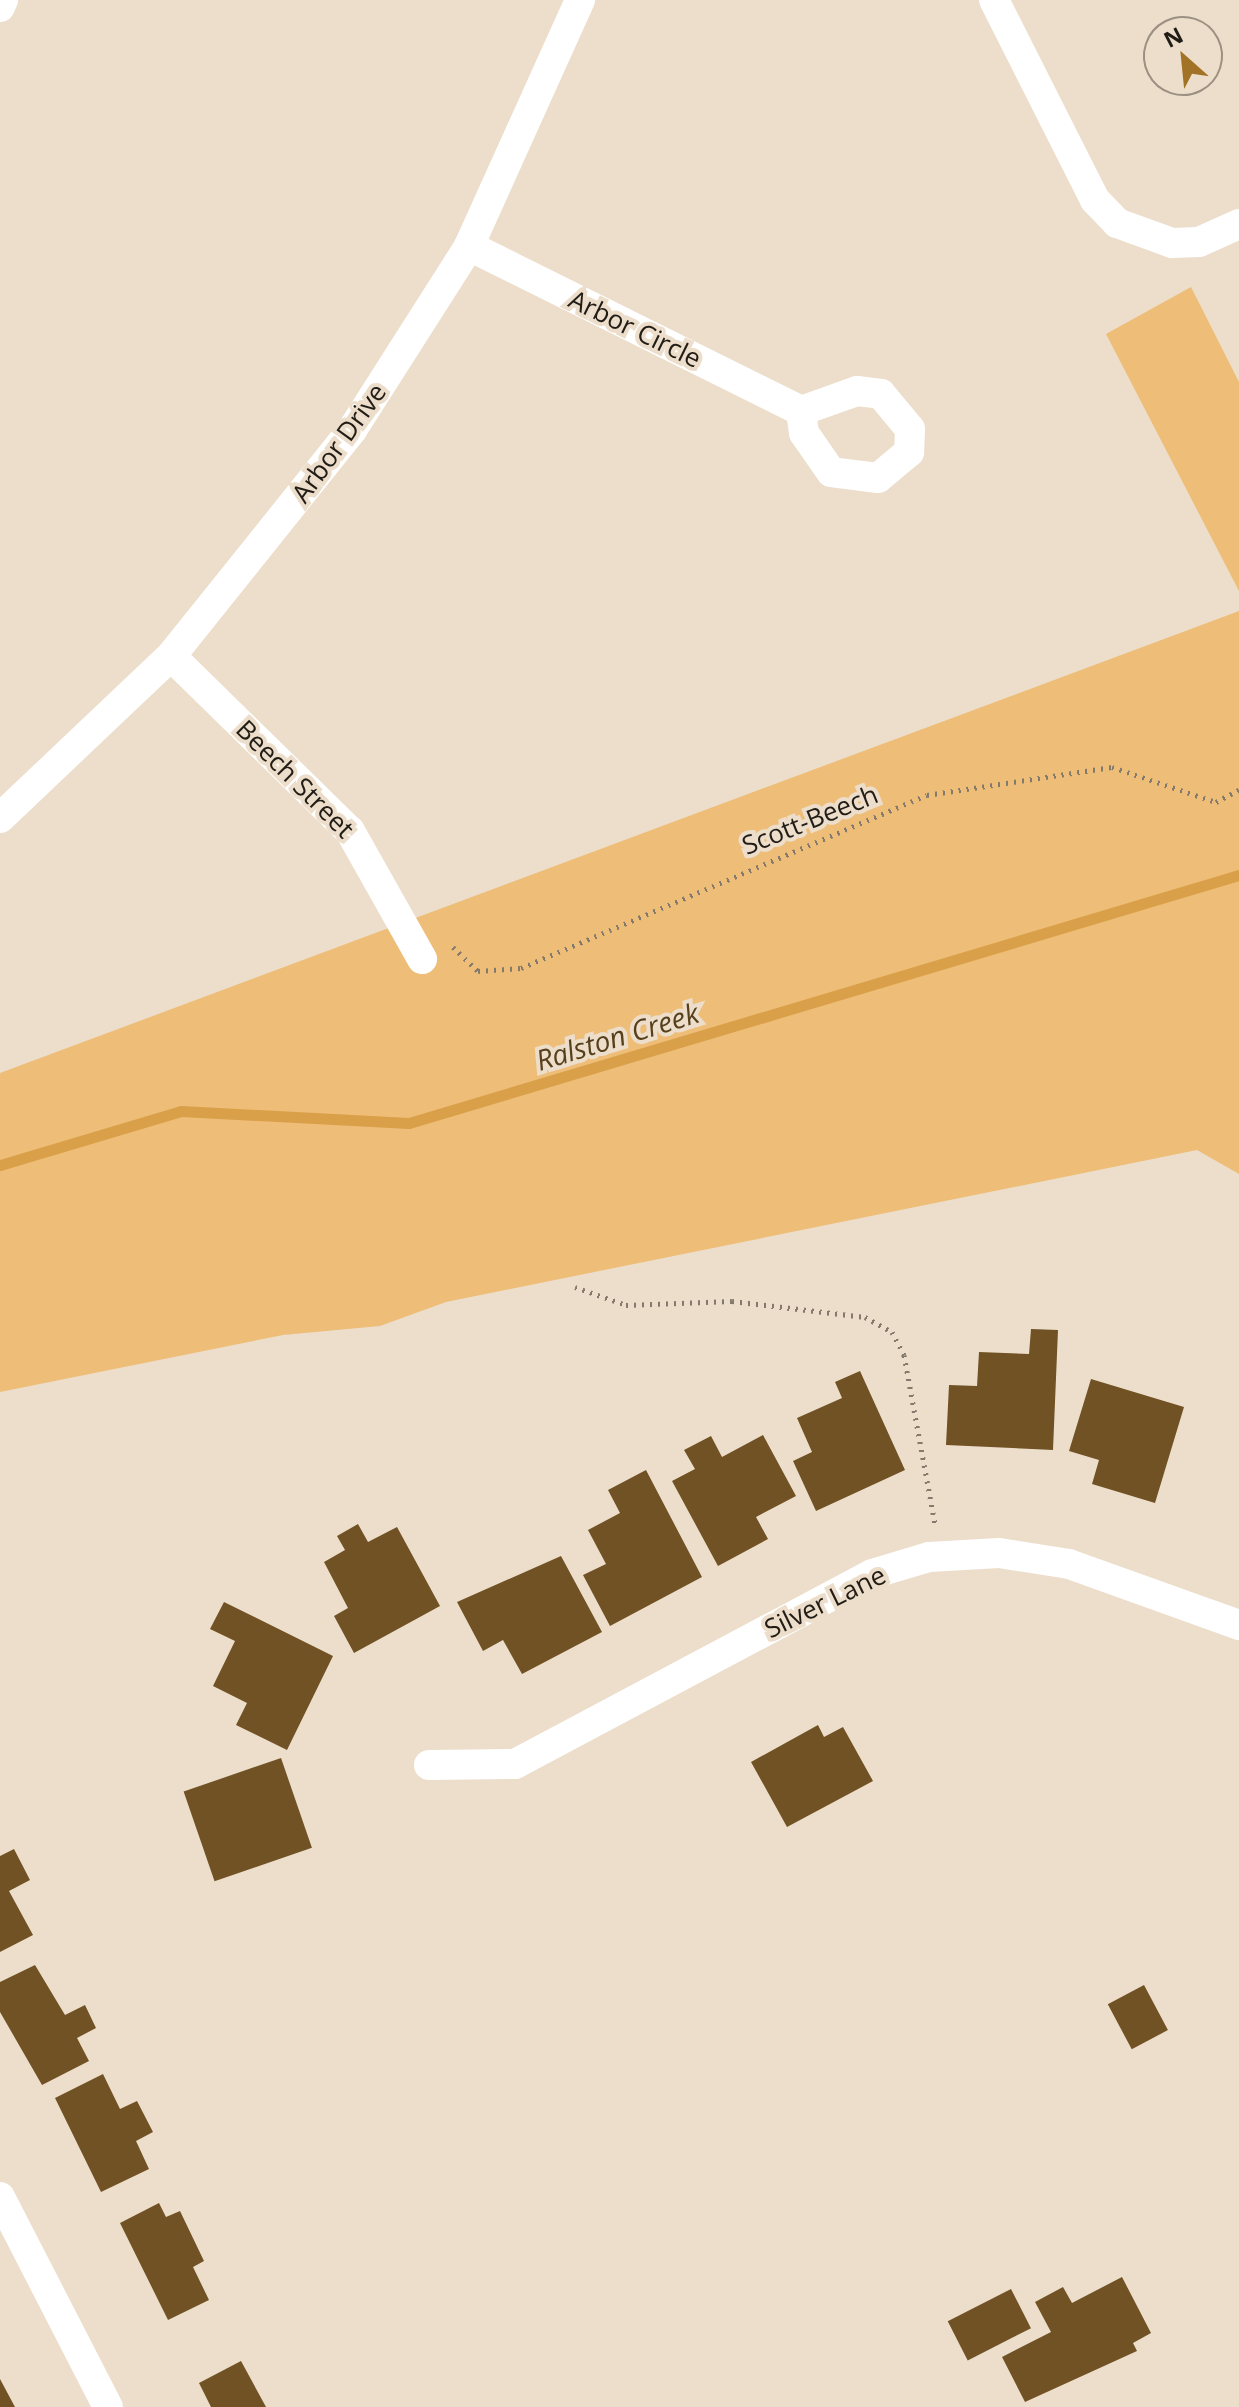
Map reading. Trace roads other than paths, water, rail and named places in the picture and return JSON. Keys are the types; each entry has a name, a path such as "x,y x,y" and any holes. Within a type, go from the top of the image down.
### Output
{"street":[{"path":"0,7 3,0"},
{"name":"Arbor Drive","path":"0,818 171,656 352,430 469,246 580,0"},
{"path":"994,0 1095,200 1117,223 1172,243 1199,242 1239,224"},
{"name":"Arbor Circle","path":"469,246 801,411"},
{"name":"Beech Street","path":"171,656 350,831 422,959"},
{"name":"Silver Lane","path":"429,1765 515,1764 872,1574 941,1556 999,1553 1069,1564 1239,1625"},
{"path":"0,2197 108,2407"}],"waterway":[{"name":"Ralston Creek","path":"0,1165 181,1111 409,1123 1239,875"}]}
